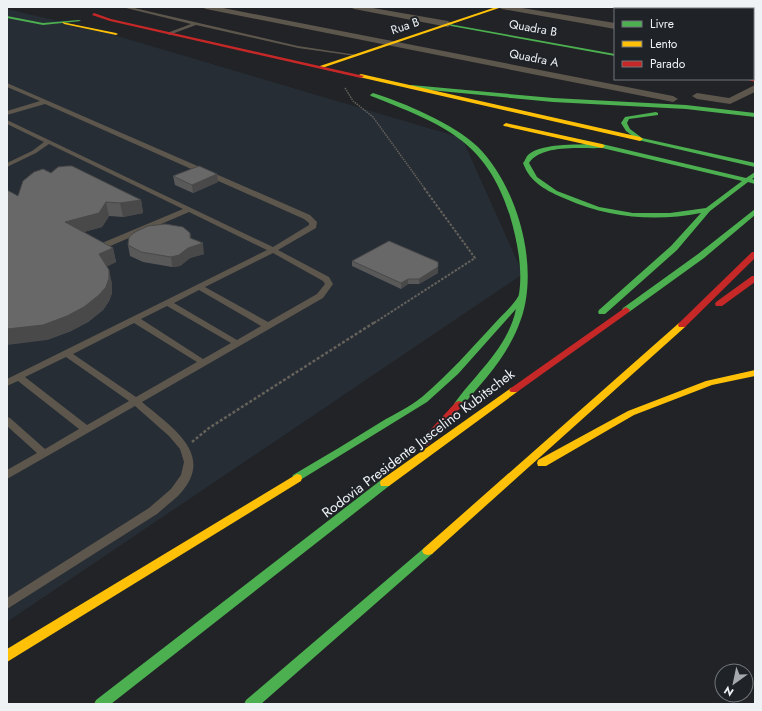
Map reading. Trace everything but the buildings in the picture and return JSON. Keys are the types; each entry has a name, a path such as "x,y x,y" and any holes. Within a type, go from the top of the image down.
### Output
{"main road":[{"name":"Rua B","path":"319,67 501,7"},
{"path":"7,17 33,23 64,23 83,20 93,10 110,20 169,34 755,165"},
{"path":"64,23 127,37"},
{"name":"Quadra B","path":"448,24 614,55"},
{"path":"411,87 553,100 686,106 755,115"},
{"path":"345,88 426,107"},
{"path":"373,94 419,114 462,138 475,148 491,166 516,224 523,260 523,296 512,332 454,410 394,476"},
{"path":"640,139 625,127 624,123 627,118 652,114 676,113 702,116 734,123"},
{"path":"495,122 755,182"},
{"path":"602,146 568,146 543,150 528,159 528,168 534,177 553,191 572,201 597,210 628,216 661,219 676,218 708,210"},
{"path":"583,339 592,322 674,248 708,210 755,174"},
{"name":"Rodovia Presidente Juscelino Kubitschek","path":"101,704 394,476 721,241 755,211"},
{"path":"251,704 511,480 580,415 685,323 702,304 755,254"},
{"path":"685,323 711,309 755,278"},
{"path":"7,656 424,400 455,372 523,296"},
{"path":"511,480 630,413 709,383 755,373"}],"street":[{"name":"Quadra A","path":"206,7 673,99"},
{"path":"354,7 448,24"},
{"path":"501,7 614,26"},
{"path":"698,96 730,101 755,88"}],"lane":[{"path":"124,7 298,47 355,55"},
{"path":"169,34 195,24"},
{"path":"7,85 307,216 313,222 313,226 307,231 273,250 7,383"},
{"path":"7,113 44,102"},
{"path":"7,122 273,250 326,279 328,284 320,296 7,475"},
{"path":"7,165 34,152 48,142"},
{"path":"105,245 188,210"},
{"path":"199,287 268,326"},
{"path":"168,303 238,344"},
{"path":"134,319 204,363"},
{"path":"7,604 153,511 175,492 186,476 189,462 185,448 173,434 136,402 66,353"},
{"path":"19,377 88,430"},
{"path":"7,420 44,454"}],"path":[{"path":"185,448 209,428 475,258 373,117 353,101 345,88"}],"shaded area":[{"path":"7,9 97,30 462,138 523,274 7,622"}],"traffic: fast":[{"path":"7,17 43,24 79,21"},
{"path":"451,25 614,55"},
{"path":"411,87 553,100 686,107 755,115"},
{"path":"373,95 439,123 475,148 488,163 500,181 516,225 524,272 523,294 519,314 509,339 502,350 494,362 459,404"},
{"path":"656,114 627,118 624,123 628,130 640,139 755,165"},
{"path":"708,210 670,216 652,216 615,213 597,209 579,203 539,183 531,174 526,163 531,156 540,151 554,148 602,146 755,182"},
{"path":"602,312 674,248 708,210 755,174"},
{"path":"626,310 701,256 755,211"},
{"path":"297,478 424,400 455,372 523,296"},
{"path":"101,704 385,483"},
{"path":"251,704 428,551"}],"traffic: slow":[{"path":"320,67 500,7"},
{"path":"64,23 116,34"},
{"path":"361,76 640,139"},
{"path":"506,125 602,146"},
{"path":"428,551 682,325"},
{"path":"542,463 631,413 709,383 755,373"},
{"path":"385,483 514,390"},
{"path":"7,656 297,478"}],"traffic: jam":[{"path":"94,14 110,20 361,76"},
{"path":"682,325 755,254"},
{"path":"719,304 755,278"},
{"path":"514,390 626,310"},
{"path":"423,444 459,404"}]}
